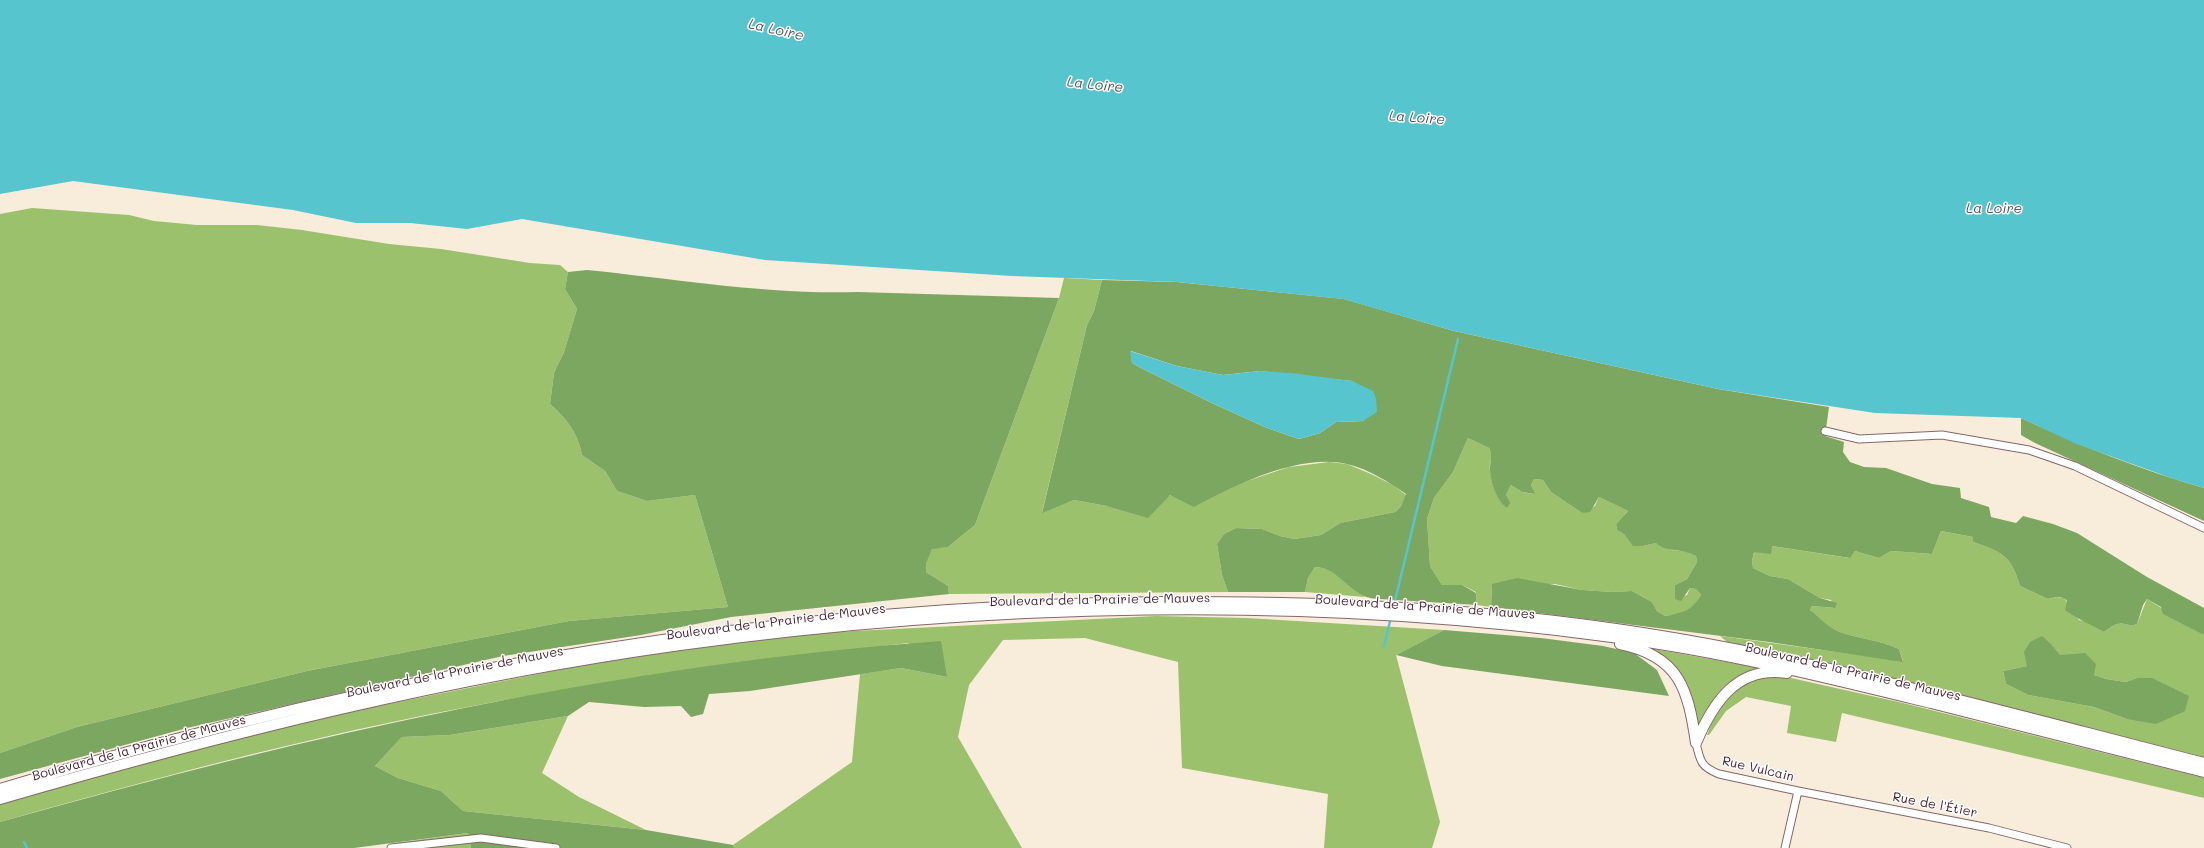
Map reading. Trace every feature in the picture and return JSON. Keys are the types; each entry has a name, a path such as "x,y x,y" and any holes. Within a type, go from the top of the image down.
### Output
{"main road":[{"name":"Boulevard de la Prairie de Mauves","path":"0,789 161,743 266,717 468,672 575,652 771,625 876,614 1103,602 1296,602 1393,607 1495,614 1620,629 1796,660 2204,763"},
{"name":"Boulevard de la Prairie de Mauves","path":"0,799 164,753 373,701 577,661 678,645 771,634 943,618 1154,610 1393,615 1476,622 1619,638 1780,666 2204,772"},
{"path":"1476,622 1488,626 1607,641 1640,649 1656,657 1672,671 1685,690 1696,743"},
{"path":"1696,743 1707,718 1726,692 1736,684 1758,674 1780,672 1816,679 2030,732 2068,737"}],"street":[{"path":"1826,431 1859,439 1942,435 2029,450 2075,466 2204,528"},
{"name":"Rue Vulcain","path":"1696,743 1700,760 1707,769 1718,774 1798,790 1785,848"},
{"name":"Rue de l'Étier","path":"1798,790 1989,828 2068,848"},
{"path":"391,848 481,838 556,848"}],"green space":[{"path":"32,208 129,215 154,221 197,225 257,225 302,230 389,244 441,249 530,263 560,265 568,272 565,289 577,309 564,352 554,373 550,404 562,415 575,433 582,455 605,471 617,491 647,501 695,495 728,607 569,621 307,671 77,727 0,753 0,214"},
{"path":"587,270 756,289 1059,298 975,525 948,547 932,549 926,564 926,572 948,586 949,594 731,617 641,635 503,656 187,728 0,779 0,753 77,727 307,671 569,621 728,607 695,495 647,501 617,491 605,471 582,455 575,433 562,415 550,404 554,373 564,352 577,309 565,289 568,272"},
{"path":"1064,278 1102,280 1094,311 1087,325 1042,512 1074,500 1107,506 1238,484 1289,467 1329,462 1347,464 1393,485 1406,495 1401,506 1395,512 1340,523 1321,535 1294,539 1280,536 1262,529 1236,528 1224,534 1217,544 1222,575 1228,592 949,594 948,586 926,572 926,564 932,548 948,547 975,525 1059,298"},
{"path":"1102,280 1177,282 1344,299 1454,331 1718,389 1829,407 1825,436 1844,442 1843,452 1850,462 1864,467 1886,468 1932,484 1960,488 1961,498 1989,507 1991,517 2016,523 2023,516 2053,524 2077,533 2147,577 2204,608 2204,635 2163,614 2161,607 2147,599 2143,605 2137,624 2118,624 2104,632 2065,610 2067,601 2065,599 2056,597 2048,599 2020,586 2013,567 2004,556 1998,552 1973,542 1973,537 1941,531 1932,554 1891,551 1879,558 1855,551 1850,558 1772,546 1771,554 1754,552 1752,561 1753,568 1770,576 1788,579 1820,598 1837,603 1835,608 1812,606 1810,610 1828,625 1840,632 1899,649 1903,662 1769,642 1491,607 1492,584 1517,578 1582,590 1612,592 1632,591 1652,602 1657,611 1665,616 1677,614 1690,608 1701,595 1696,589 1690,588 1681,601 1675,599 1675,585 1687,579 1697,562 1696,556 1686,552 1665,548 1656,543 1643,546 1633,546 1625,535 1617,530 1616,524 1628,511 1599,497 1590,512 1582,513 1551,492 1543,480 1534,479 1531,485 1535,494 1522,492 1511,485 1506,495 1510,503 1507,508 1500,501 1493,485 1490,474 1491,456 1489,448 1468,438 1453,472 1434,498 1427,519 1430,566 1442,585 1462,585 1476,593 1477,605 1370,598 1358,592 1329,570 1315,567 1308,578 1305,592 1228,592 1222,575 1217,544 1224,534 1236,528 1262,529 1280,536 1294,539 1321,535 1340,523 1395,512 1401,506 1406,494 1363,469 1347,464 1328,462 1309,463 1268,473 1228,489 1194,507 1170,495 1148,518 1107,506 1074,500 1042,513 1087,325 1094,311","holes":["1131,351 1177,366 1223,375 1260,371 1352,381 1364,421 1336,422 1320,433 1299,439 1267,428 1141,368 1132,363"]},
{"path":"2021,418 2111,457 2204,488 2204,521 2035,443 2021,435"},
{"path":"1468,438 1489,448 1491,457 1490,470 1493,485 1500,501 1507,508 1506,495 1511,485 1522,492 1534,494 1531,485 1534,479 1543,480 1551,492 1582,513 1595,506 1599,497 1628,511 1616,524 1617,530 1643,546 1656,543 1672,550 1690,552 1696,556 1697,562 1687,579 1675,585 1675,599 1687,595 1690,588 1696,589 1701,595 1697,601 1690,609 1682,613 1665,616 1657,611 1652,602 1632,591 1612,592 1582,590 1555,584 1492,584 1491,607 1477,605 1476,592 1462,585 1442,585 1430,566 1427,519 1434,498 1453,472"},
{"path":"1941,531 1973,537 1973,542 1998,552 2009,561 2017,576 2020,586 2048,599 2057,597 2064,598 2079,620 2087,622 2104,632 2118,624 2137,624 2147,599 2204,635 2204,757 1799,656 1727,642 1720,636 1903,661 1899,649 1840,632 1828,625 1810,610 1812,606 1835,608 1831,600 1820,598 1788,579 1770,576 1753,568 1752,561 1754,552 1772,546 1849,558 1855,551 1879,558 1891,551 1932,554","holes":["2052,645 2060,656 2094,675 2106,679 2126,682 2137,678 2176,690 2189,697 2127,719 2094,707 2028,695 2006,684 2003,671 2027,666"]},
{"path":"1315,567 1328,570 1335,574 1365,597 1305,592 1308,578"},
{"path":"1156,616 1247,618 1444,630 1396,655 1440,822 1432,848 1324,848 1328,794 1182,768 1178,662 1085,638 1003,640 969,685 958,737 1022,848 734,848 733,845 852,762 860,674 901,668 947,677 908,643 654,676 465,707 301,742 150,780 0,822 0,804 49,789 298,722 603,661 752,641 835,632"},
{"path":"1444,630 1541,638 1603,646 1634,653 1657,670 1669,696 1442,666 1396,655"},
{"path":"2042,636 2060,655 2085,653 2096,664 2094,675 2106,679 2126,682 2137,678 2152,678 2189,696 2185,711 2156,724 2127,719 2094,707 2028,695 2006,684 2003,671 2027,666 2024,652 2030,642"},
{"path":"941,641 947,677 901,668 750,691 709,694 703,714 691,717 681,706 644,707 589,702 568,716 450,735 402,737 375,766 398,778 441,791 463,811 646,830 733,845 734,848 471,848 468,833 354,848 0,848 0,822 232,760 349,733 584,685 703,667 822,652"},
{"path":"1654,649 1760,668 1762,670 1738,678 1699,730 1695,709 1687,686 1678,673 1653,651"},
{"path":"1782,676 1903,703 2204,778 2204,798 1842,713 1836,742 1787,733 1791,706 1746,697 1726,711 1709,735 1707,735 1719,708 1733,690 1753,680"},
{"path":"568,716 542,773 579,797 646,830 463,811 441,791 398,778 375,766 402,737 450,735"},
{"path":"468,833 471,848 395,848 395,843"}],"water":[{"name":"La Loire","path":"0,0 2204,0 2204,488 2174,479 2074,443 2021,418 1875,413 1718,389 1454,331 1343,299 1177,282 1012,276 765,260 522,219 467,229 410,223 356,223 293,210 73,181 0,194"},
{"path":"1130,351 1177,366 1223,375 1260,371 1291,373 1352,381 1373,391 1376,398 1377,412 1363,421 1336,422 1320,433 1299,439 1267,428 1141,368 1132,363"}],"waterway":[{"path":"1394,605 1458,339"},
{"path":"1384,646 1391,617"},
{"path":"24,842 27,848"}]}
